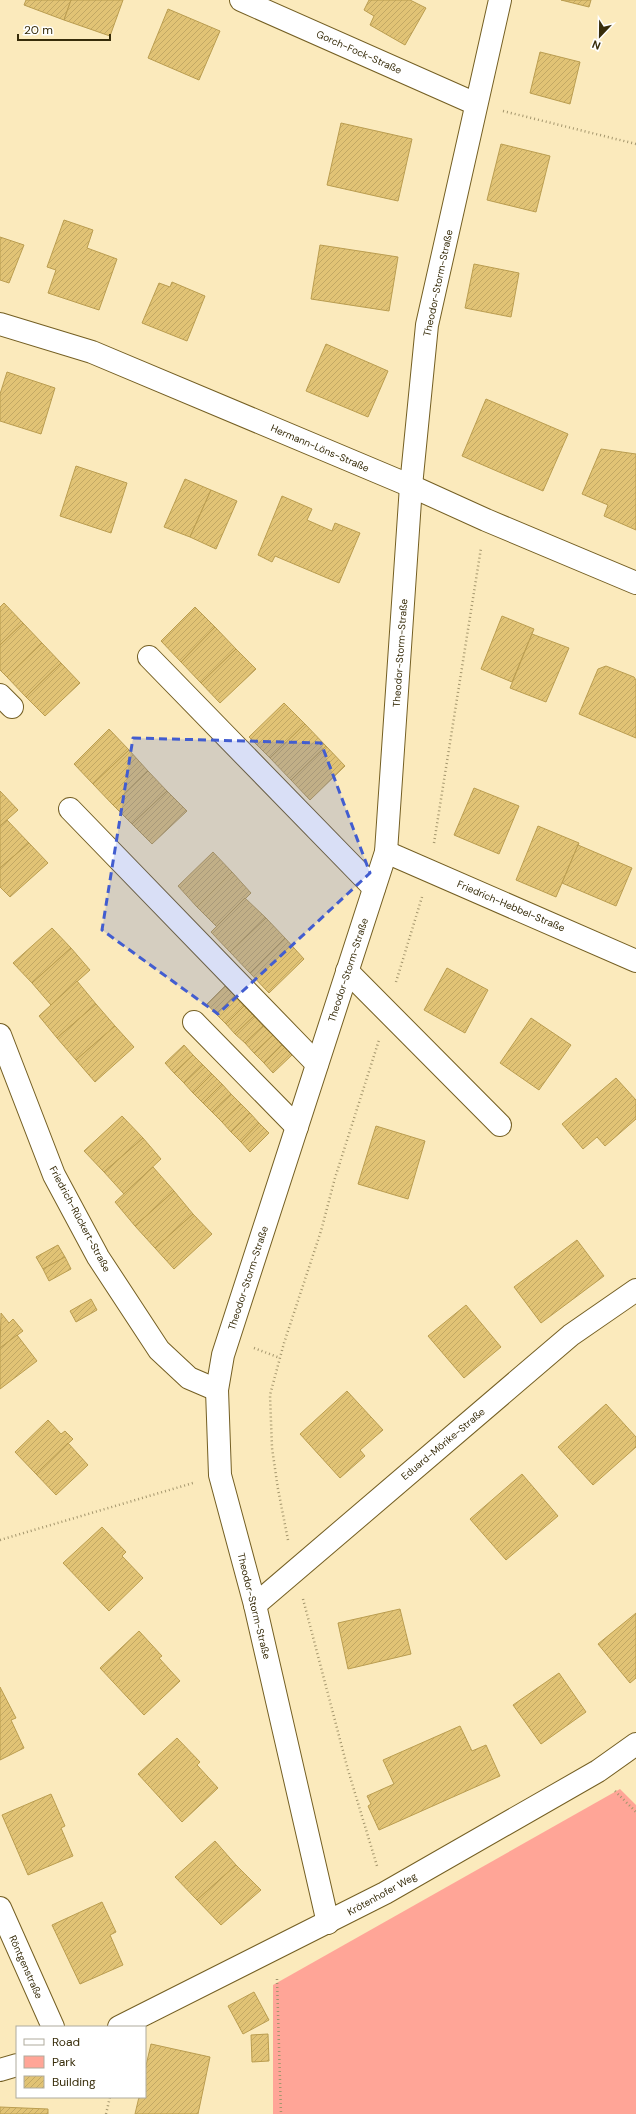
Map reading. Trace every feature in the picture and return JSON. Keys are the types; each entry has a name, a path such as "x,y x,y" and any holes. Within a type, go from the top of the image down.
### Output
{"street":[{"name":"Gorch-Fock-Straße","path":"241,0 476,104"},
{"name":"Theodor-Storm-Straße","path":"328,1923 255,1605 220,1475 217,1390 223,1355 386,852 411,486 427,325 500,0"},
{"name":"Hermann-Löns-Straße","path":"0,324 92,352 411,486 486,520 636,583"},
{"path":"149,657 374,888"},
{"path":"70,809 317,1064"},
{"name":"Friedrich-Hebbel-Straße","path":"386,852 636,960"},
{"path":"347,971 500,1125"},
{"path":"194,1022 297,1127"},
{"name":"Friedrich-Rückert-Straße","path":"0,1036 54,1175 98,1257 159,1350 189,1378 217,1390"},
{"name":"Eduard-Mörike-Straße","path":"255,1605 571,1335 636,1290"},
{"name":"Krötenhofer Weg","path":"121,2026 385,1893 598,1771 636,1744"},
{"name":"Röntgenstraße","path":"0,1908 53,2026"},
{"path":"0,2070 16,2065"}],"path":[{"path":"476,104 636,144"},
{"path":"385,1893 348,1770 295,1570 278,1489 272,1448 270,1395 284,1343 321,1231 335,1178 388,1012 430,871 486,520"},
{"path":"0,1540 220,1475"},
{"path":"277,1948 281,2114"},
{"path":"106,2114 110,2098"}],"highlighted area":[{"path":"133,738 321,743 370,873 218,1014 102,930"}],"green space":[{"path":"620,1789 636,1805 636,2114 273,2114 273,1985"}],"building":[{"path":"26,0 71,0 64,20 24,5"},
{"path":"71,0 123,0 110,36 64,20"},
{"path":"369,0 410,0 426,8 405,45 370,25 374,16 364,10"},
{"path":"561,0 591,0 589,7"},
{"path":"168,9 220,31 199,80 148,58"},
{"path":"540,52 580,62 570,104 530,93"},
{"path":"341,123 412,139 398,201 327,185"},
{"path":"501,144 550,156 536,212 487,200"},
{"path":"64,220 93,230 87,248 117,259 99,310 48,293 56,270 47,267"},
{"path":"0,237 24,245 9,283 0,280"},
{"path":"320,245 398,257 389,311 311,299"},
{"path":"474,264 519,273 511,317 465,308"},
{"path":"172,282 205,296 187,341 142,323 159,283 170,287"},
{"path":"326,344 388,371 368,417 306,391"},
{"path":"7,372 55,388 41,434 0,421 0,394"},
{"path":"486,399 568,434 543,491 462,456"},
{"path":"601,449 636,454 636,530 604,516 608,505 582,494"},
{"path":"76,466 127,483 111,533 60,516"},
{"path":"185,479 211,490 190,537 164,527"},
{"path":"211,490 237,501 216,549 190,537"},
{"path":"282,496 312,509 307,520 332,531 335,523 360,533 339,583 275,556 272,562 258,555"},
{"path":"4,603 23,623 0,645 0,607"},
{"path":"195,607 215,627 181,662 161,641"},
{"path":"502,616 534,629 512,682 481,669"},
{"path":"23,623 42,643 7,677 0,670 0,645"},
{"path":"215,627 236,649 201,683 181,662"},
{"path":"532,634 569,648 546,702 510,688"},
{"path":"42,643 61,663 26,697 7,677"},
{"path":"236,649 256,669 220,703 201,683"},
{"path":"61,663 80,683 45,716 26,697"},
{"path":"606,666 634,677 636,680 636,738 579,714 598,669"},
{"path":"284,703 305,724 270,758 249,737"},
{"path":"305,724 326,746 291,780 270,758"},
{"path":"109,729 129,750 93,784 74,764"},
{"path":"326,746 345,766 310,800 291,780"},
{"path":"129,750 148,771 113,805 93,784"},
{"path":"148,771 167,791 132,824 113,805"},
{"path":"474,788 519,806 499,854 454,835"},
{"path":"0,791 18,810 0,826"},
{"path":"167,791 187,811 152,844 132,824"},
{"path":"7,820 29,843 0,868 0,826"},
{"path":"538,826 579,843 556,897 516,880"},
{"path":"29,843 48,863 10,897 0,887 0,868"},
{"path":"578,845 632,868 616,906 562,883"},
{"path":"213,852 232,872 197,907 178,886"},
{"path":"232,872 251,893 217,927 197,907"},
{"path":"245,898 266,918 230,952 211,932"},
{"path":"266,918 285,938 250,973 230,952"},
{"path":"52,928 71,948 32,983 13,963"},
{"path":"285,938 304,959 269,993 250,973"},
{"path":"71,948 90,970 51,1005 32,983"},
{"path":"447,968 488,990 465,1033 424,1010"},
{"path":"77,981 96,1004 57,1038 39,1016"},
{"path":"225,986 235,996 216,1014 207,1004"},
{"path":"235,996 244,1006 226,1024 216,1014"},
{"path":"96,1004 115,1026 76,1060 57,1038"},
{"path":"244,1006 254,1016 235,1034 226,1024"},
{"path":"254,1016 263,1026 245,1043 235,1034"},
{"path":"531,1018 571,1045 539,1090 500,1063"},
{"path":"115,1026 134,1047 95,1082 76,1060"},
{"path":"263,1026 273,1035 254,1053 245,1043"},
{"path":"273,1035 282,1045 264,1063 254,1053"},
{"path":"184,1045 193,1055 174,1073 165,1063"},
{"path":"282,1045 292,1055 273,1073 264,1063"},
{"path":"193,1055 203,1065 184,1083 174,1073"},
{"path":"203,1065 212,1074 193,1093 184,1083"},
{"path":"212,1074 222,1084 203,1103 193,1093"},
{"path":"616,1078 636,1100 636,1119 605,1146 597,1137 583,1149 562,1124"},
{"path":"222,1084 231,1094 212,1112 203,1103"},
{"path":"231,1094 241,1104 222,1122 212,1112"},
{"path":"241,1104 250,1113 231,1132 222,1122"},
{"path":"250,1113 259,1123 241,1142 231,1132"},
{"path":"122,1116 143,1138 104,1172 84,1151"},
{"path":"259,1123 269,1133 250,1152 241,1142"},
{"path":"376,1126 425,1141 408,1199 358,1184"},
{"path":"143,1138 161,1159 124,1194 104,1172"},
{"path":"153,1167 174,1191 135,1226 115,1202"},
{"path":"174,1191 193,1214 155,1248 135,1226"},
{"path":"193,1214 212,1234 174,1269 155,1248"},
{"path":"577,1240 604,1276 541,1323 514,1287"},
{"path":"58,1245 65,1257 43,1269 36,1257"},
{"path":"65,1257 71,1269 49,1281 43,1269"},
{"path":"91,1299 97,1310 76,1322 70,1311"},
{"path":"466,1305 501,1347 464,1378 428,1336"},
{"path":"1,1313 9,1323 13,1319 23,1331 0,1348"},
{"path":"17,1335 37,1361 0,1389 0,1348"},
{"path":"347,1391 383,1430 360,1450 365,1456 340,1478 300,1434"},
{"path":"606,1404 636,1437 636,1447 593,1485 558,1447"},
{"path":"48,1420 61,1434 65,1431 73,1439 36,1474 15,1452"},
{"path":"68,1443 88,1465 56,1495 36,1474"},
{"path":"522,1474 558,1516 506,1560 470,1519"},
{"path":"102,1527 126,1552 122,1556 143,1578 109,1611 63,1563"},
{"path":"400,1609 411,1654 348,1669 338,1623"},
{"path":"636,1613 636,1678 630,1683 598,1644"},
{"path":"139,1631 162,1656 159,1658 180,1681 144,1715 100,1668"},
{"path":"559,1673 586,1712 541,1744 513,1705"},
{"path":"0,1687 16,1718 11,1720 24,1748 0,1760"},
{"path":"460,1726 472,1751 486,1745 500,1776 379,1830 368,1806 371,1804 367,1796 394,1784 383,1760"},
{"path":"177,1738 200,1762 197,1765 218,1788 182,1822 138,1774"},
{"path":"51,1794 65,1826 61,1828 73,1856 28,1875 2,1815"},
{"path":"215,1841 236,1865 197,1900 175,1877"},
{"path":"236,1865 261,1890 221,1925 197,1900"},
{"path":"102,1902 116,1932 110,1935 123,1965 80,1984 52,1925"},
{"path":"254,1992 269,2020 243,2034 228,2006"},
{"path":"268,2034 269,2061 252,2062 251,2035"},
{"path":"151,2044 210,2057 198,2114 135,2114 139,2098 146,2098 146,2066"},
{"path":"0,2107 48,2109 48,2114 0,2114"}]}
